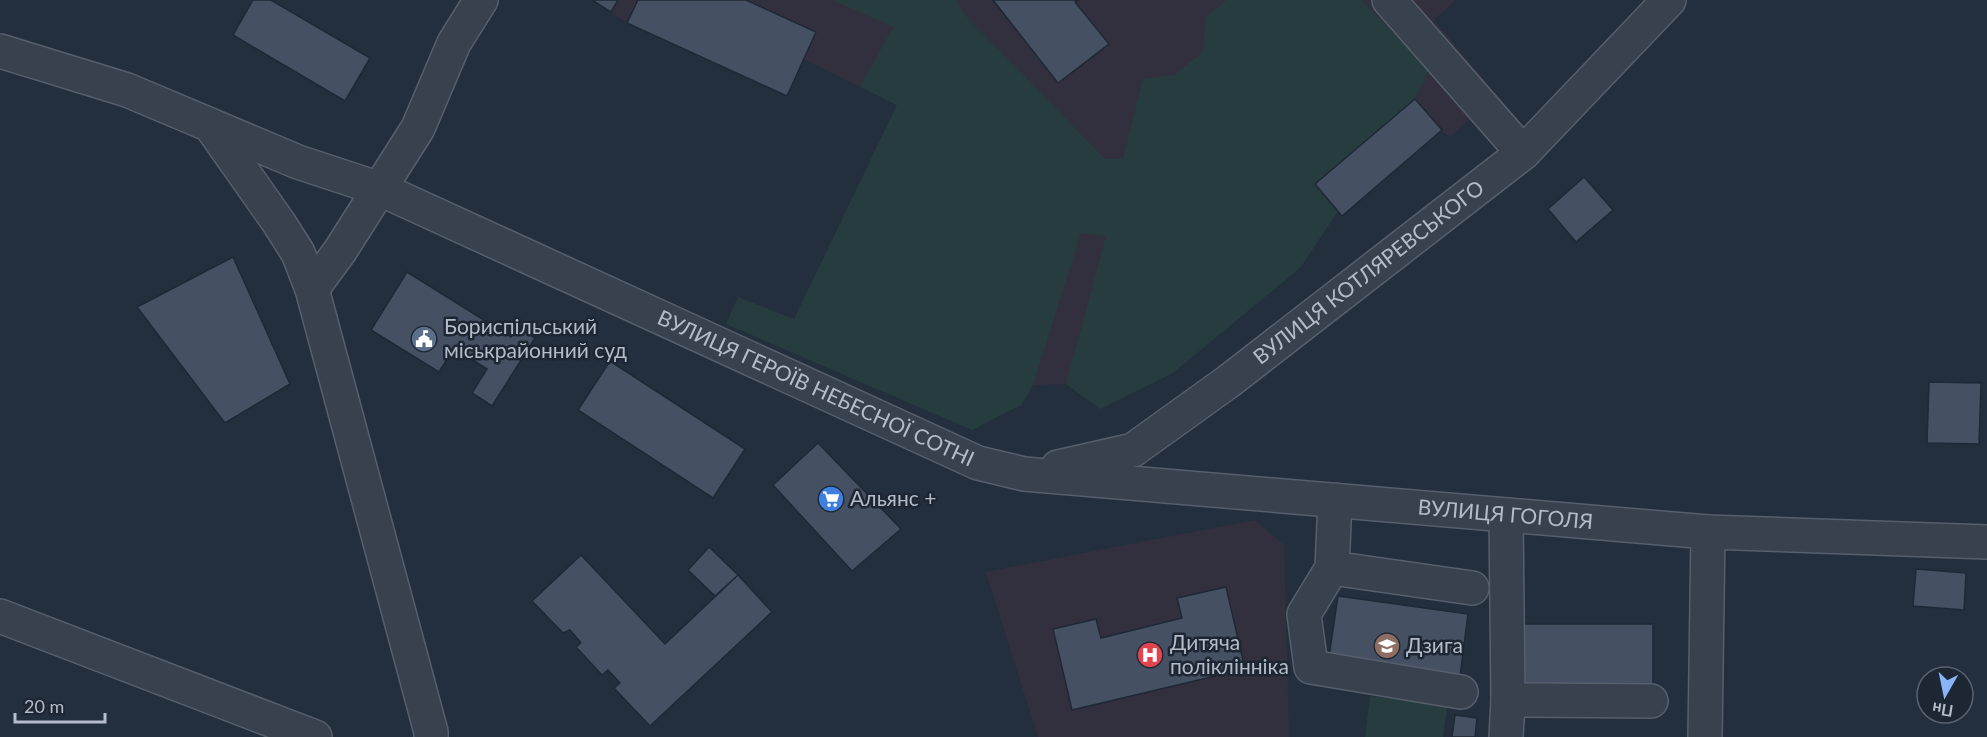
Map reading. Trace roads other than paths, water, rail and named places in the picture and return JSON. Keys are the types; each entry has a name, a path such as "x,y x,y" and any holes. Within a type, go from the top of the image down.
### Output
{"street":[{"path":"312,289 340,251 418,128 454,43 481,0"},
{"name":"ВУЛИЦЯ КОТЛЯРЕВСЬКОГО","path":"1024,474 1133,450 1229,381 1523,153 1669,0"},
{"path":"1395,2 1523,153"},
{"name":"ВУЛИЦЯ ГЕРОЇВ НЕБЕСНОЇ СОТНІ","path":"0,51 127,90 298,162 380,189 978,463 1024,474"},
{"path":"210,124 279,222 298,254 312,289 396,598 431,737"},
{"name":"ВУЛИЦЯ ГОГОЛЯ","path":"1024,474 1708,532 1987,542"},
{"path":"1335,500 1332,568 1304,614 1311,667 1461,692"},
{"path":"1506,515 1508,700 1506,737"},
{"path":"1706,737 1708,532"},
{"path":"1332,568 1472,588"},
{"path":"0,616 315,737"},
{"path":"1508,700 1651,701"}],"place":[{"name":"Бориспільський міськрайонний суд","path":"424,339"},
{"name":"Альянс +","path":"831,499"},
{"name":"Дзига","path":"1387,646"},
{"name":"Дитяча поліклінніка","path":"1150,655"}]}
